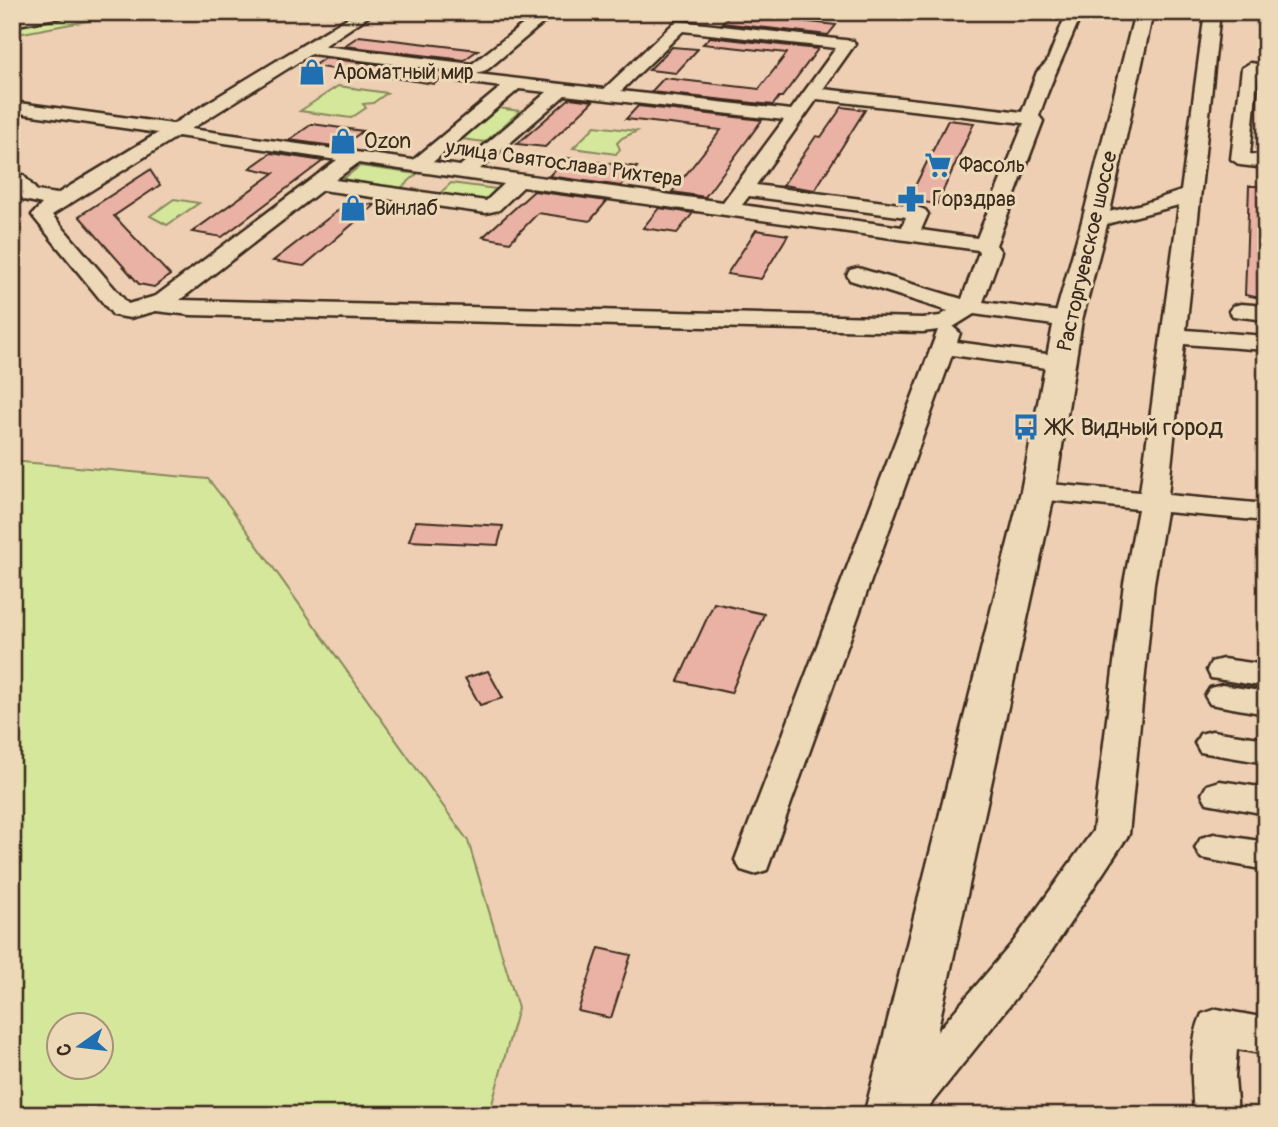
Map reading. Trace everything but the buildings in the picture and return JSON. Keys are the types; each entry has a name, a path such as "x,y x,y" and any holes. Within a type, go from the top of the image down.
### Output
{"main road":[{"name":"Расторгуевское шоссе","path":"893,1115 1038,491 1068,320 1095,221 1144,12"}],"street":[{"path":"12,21 62,12"},
{"path":"354,157 156,304 130,311 121,310 42,215 368,12"},
{"path":"308,49 471,69 482,66 550,12"},
{"path":"1029,118 1045,72 1054,64 1074,12"},
{"path":"893,1115 1028,953 1111,834 1139,583 1153,503 1192,194 1222,50 1213,12"},
{"path":"608,94 676,19 846,44 729,209"},
{"path":"1222,50 1264,64"},
{"path":"1264,64 1250,68 1240,159 1266,162"},
{"path":"471,69 463,77 797,116"},
{"path":"417,166 516,83"},
{"path":"465,173 561,89"},
{"path":"156,304 191,308 923,325 946,322 970,307 990,252 985,245 1034,121 1029,118 813,93"},
{"name":"улица Святослава Рихтера","path":"12,107 177,130 187,134 985,245"},
{"path":"16,178 31,196 61,201"},
{"path":"319,184 486,207 492,206 519,180"},
{"path":"743,189 914,212 918,214 909,234"},
{"path":"1095,221 1149,209 1192,194"},
{"path":"858,275 946,304 1068,320"},
{"path":"1241,311 1266,313"},
{"path":"998,355 1010,312"},
{"path":"1173,336 1266,343"},
{"path":"754,860 946,340 998,355 1061,363"},
{"path":"1038,491 1266,513"},
{"path":"1266,676 1223,683 1266,703"},
{"path":"1212,743 1266,751"},
{"path":"1220,794 1266,801"},
{"path":"1214,848 1266,856"},
{"path":"1216,1115 1213,1077 1217,1027 1266,1036"}],"green space":[{"path":"12,12 135,12 12,35"},
{"path":"338,86 387,93 373,103 363,104 366,108 351,118 300,111"},
{"path":"498,108 520,111 485,142 462,139"},
{"path":"595,126 637,131 617,143 620,149 616,154 573,148"},
{"path":"360,166 417,174 400,189 343,179"},
{"path":"451,183 496,189 484,201 439,194"},
{"path":"174,199 199,203 167,225 150,216"},
{"path":"12,461 208,479 230,507 468,841 518,1008 489,1115 12,1115"}],"place":[{"name":"Ароматный мир","path":"312,72"},
{"name":"Ozon","path":"343,141"},
{"name":"Фасоль","path":"938,165"},
{"name":"Горздрав","path":"911,199"},
{"name":"Винлаб","path":"353,208"},
{"name":"ЖК Видный город","path":"1026,427"}]}
